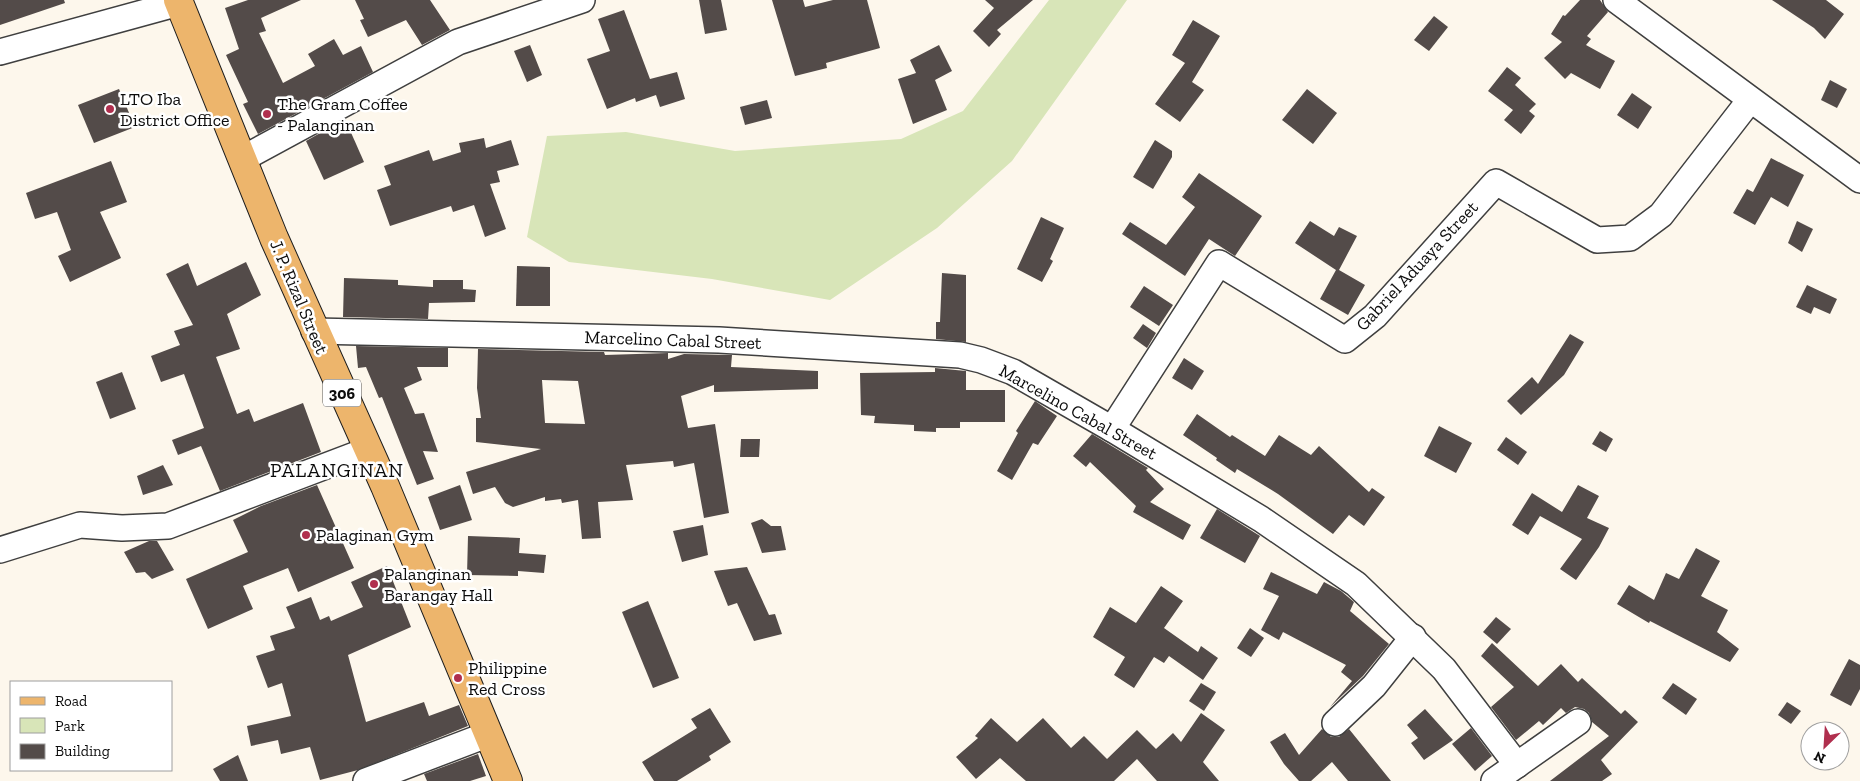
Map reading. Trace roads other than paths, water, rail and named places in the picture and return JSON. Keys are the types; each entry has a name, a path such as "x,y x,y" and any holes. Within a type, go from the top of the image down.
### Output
{"main road":[{"name":"J. P. Rizal Street","path":"178,1 314,331 368,450 508,781"}],"street":[{"path":"242,159 458,42 582,0"},
{"path":"1616,0 1860,180"},
{"path":"0,52 178,1"},
{"name":"Gabriel Aduaya Street","path":"1112,429 1218,263 1345,340 1375,316 1496,182 1597,240 1630,238 1661,215 1750,100"},
{"name":"Marcelino Cabal Street","path":"314,331 719,340 960,355 982,360 1013,372 1112,429 1260,519 1356,584 1444,669 1517,765"},
{"path":"0,550 80,525 122,528 168,526 368,450"},
{"path":"1335,723 1374,686 1413,637"},
{"path":"1494,781 1578,722"},
{"path":"366,781 489,734"}],"place":[{"name":"LTO Iba District Office","path":"110,109"},
{"name":"The Gram Coffee - Palanginan","path":"267,114"},
{"name":"Palaginan Gym","path":"306,535"},
{"name":"Palanginan Barangay Hall","path":"374,584"},
{"name":"Philippine Red Cross","path":"458,678"}],"district":[{"name":"PALANGINAN","path":"337,470"}]}
